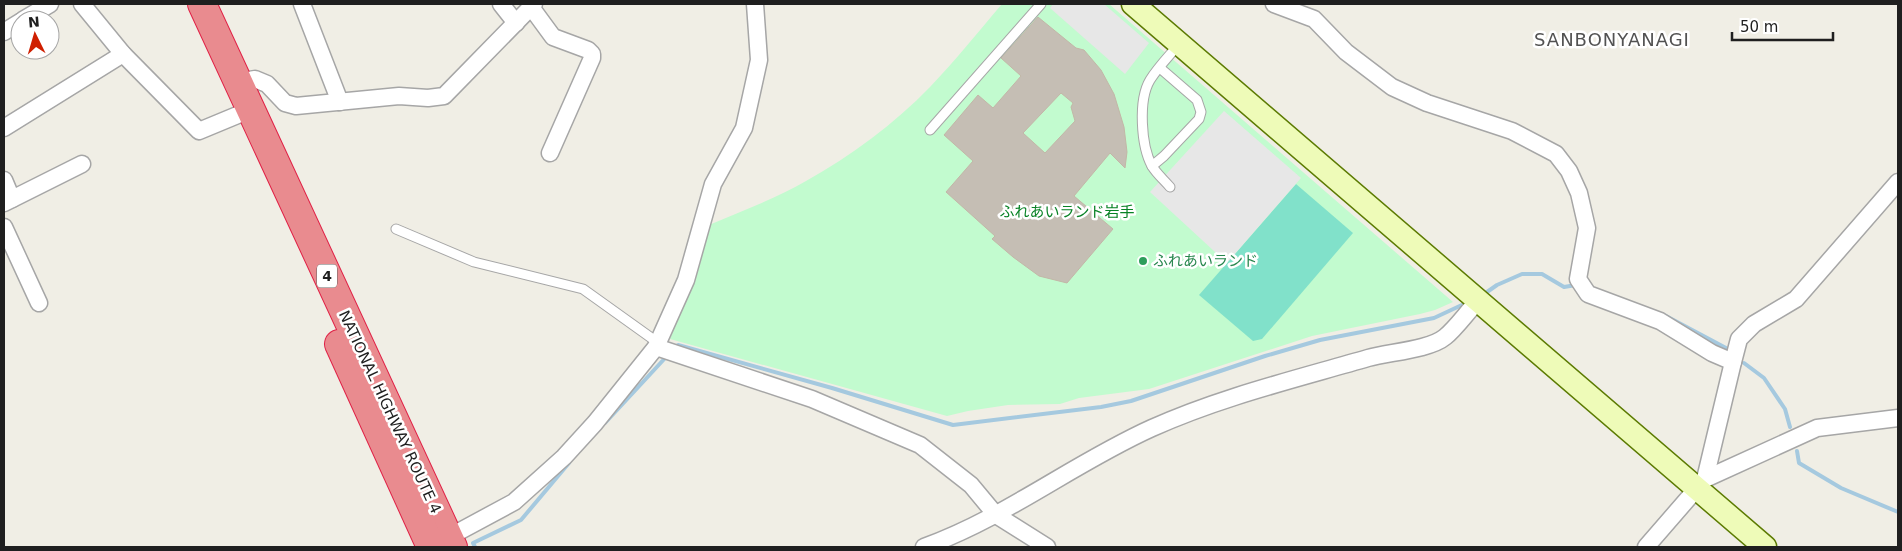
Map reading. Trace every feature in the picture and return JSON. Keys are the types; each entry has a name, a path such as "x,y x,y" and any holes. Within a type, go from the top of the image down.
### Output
{"highway":[{"name":"NATIONAL HIGHWAY ROUTE 4","path":"187,4 240,114 363,400 445,544"},
{"name":"NATIONAL HIGHWAY ROUTE 4","path":"202,4 445,544"}],"street":[{"path":"82,4 123,54 199,131 240,114"},
{"path":"302,4 340,102"},
{"path":"501,4 516,23"},
{"path":"445,544 514,502 564,457 596,424 658,346 686,280 712,184 744,128 760,60 755,4"},
{"path":"1133,4 1478,300 1701,484 1764,547"},
{"path":"1274,4 1314,20 1346,52 1392,87 1427,103 1512,131 1556,154 1569,171 1579,193 1587,228 1578,279 1588,294 1660,321 1712,353 1733,362"},
{"path":"237,82 255,79 267,84 285,103 296,106 399,96 428,98 444,96 532,6 554,37 588,50 592,54 592,58 550,153"},
{"path":"4,128 123,54"},
{"path":"4,180 8,201 82,164"},
{"path":"1701,484 1739,339 1754,324 1796,299 1898,182"},
{"path":"4,227 39,303"},
{"path":"924,547 953,537 996,515 1094,457 1152,428 1208,405 1378,355 1425,346 1444,338 1478,300"},
{"path":"658,346 812,399 920,445 971,485 996,515 1046,547"},
{"path":"1646,547 1701,484 1817,428 1898,418"}],"lane":[{"path":"930,130 1041,4"},
{"path":"1170,186 1152,166 1144,139 1142,114 1143,100 1150,81 1179,44"},
{"path":"1152,166 1199,119 1201,112 1197,100 1160,68"},
{"path":"396,229 474,262 583,288 658,346"}],"green space":[{"name":"ふれあいランド岩手","path":"1002,4 1109,4 1453,302 1420,314 1312,336 1149,389 1079,398 1060,404 1008,405 947,416 670,339 692,281 709,225 794,187 839,161 871,138 902,114 930,87"},
{"path":"1296,184 1353,233 1262,339 1253,341 1199,295"}],"shaded area":[{"path":"1053,4 1104,4 1149,43 1125,74 1050,8"},
{"path":"1224,111 1301,178 1227,263 1150,192"}],"building":[{"path":"1038,17 1076,48 1084,50 1101,70 1114,94 1124,127 1127,152 1125,168 1110,153 1074,196 1113,229 1067,283 1039,276 1013,257 992,239 995,236 946,192 973,161 944,135 978,95 993,108 1021,76 1001,58","holes":["1061,93 1073,103 1071,107 1075,121 1045,153 1023,133"]}],"waterway":[{"path":"1487,292 1497,285 1522,274 1542,274 1564,287 1576,285"},
{"path":"673,349 678,345 832,388 953,425 1101,407 1131,401 1265,356 1320,340 1434,318 1464,304"},
{"path":"1664,315 1726,348"},
{"path":"605,423 667,356"},
{"path":"1744,363 1764,378 1785,409 1790,427"},
{"path":"1797,451 1799,463 1841,488 1898,512"},
{"path":"475,547 473,543 521,520 569,463"}],"place":[{"name":"ふれあいランド","path":"1143,261"}],"district":[{"name":"SANBONYANAGI","path":"1612,39"}]}
